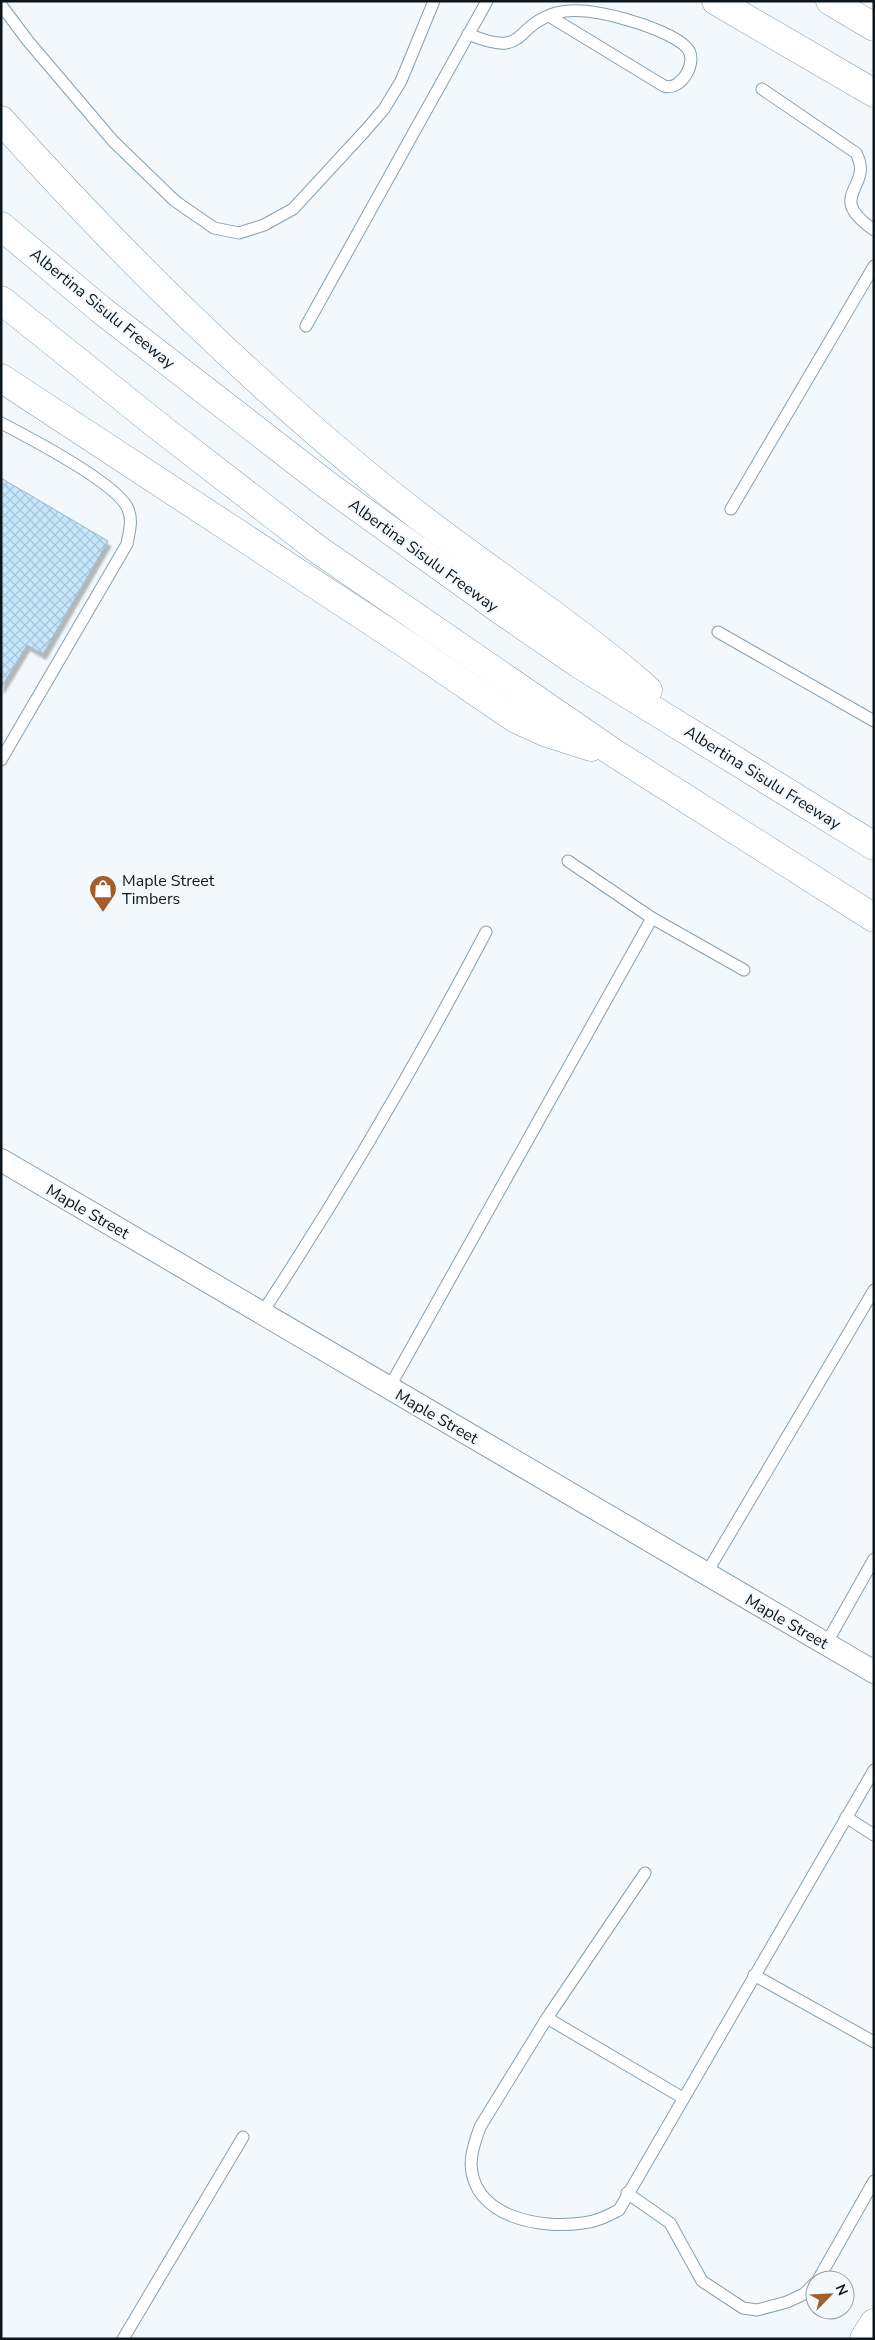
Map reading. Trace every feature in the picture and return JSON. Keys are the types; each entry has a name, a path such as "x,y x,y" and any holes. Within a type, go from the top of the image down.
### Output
{"main road":[{"path":"716,1 874,93"},
{"path":"830,1 874,27"},
{"path":"1,120 114,241 204,330 286,405 389,493 476,560 603,651 648,691 674,722"},
{"name":"Albertina Sisulu Freeway","path":"1,226 100,309 326,484 580,664 874,846"},
{"path":"1,300 162,429 320,550 614,753 874,918"},
{"path":"1,378 410,646 516,719 547,734 614,753"},
{"path":"864,2339 874,2322"}],"street":[{"name":"Maple Street","path":"1,1160 874,1672"}],"lane":[{"path":"1,5 28,41 113,141 175,201 214,228 239,233 264,225 293,209 384,109 401,81 434,1"},
{"path":"306,326 487,1"},
{"path":"468,34 486,42 506,45 517,40 536,23 549,16 575,11 630,20 680,42 691,55 692,63 681,82 670,88 549,16"},
{"path":"762,89 856,153 861,161 862,171 850,205 854,214 874,230"},
{"path":"731,509 874,266"},
{"path":"1,422 65,458 109,489 128,508 131,520 127,544 1,760"},
{"path":"718,632 874,720"},
{"path":"568,861 652,918 744,970"},
{"path":"389,1388 652,918"},
{"path":"262,1313 316,1232 422,1052 486,932"},
{"path":"706,1574 874,1290"},
{"path":"826,1644 874,1559"},
{"path":"645,1873 546,2018 480,2126 471,2164 476,2183 487,2200 500,2211 518,2219 540,2224 584,2223 603,2218 619,2210 874,1770"},
{"path":"846,1817 874,1835"},
{"path":"754,1975 874,2042"},
{"path":"546,2018 683,2098"},
{"path":"123,2339 243,2137"},
{"path":"824,2270 874,2181"},
{"path":"628,2193 670,2223 702,2281 743,2308 757,2310 787,2302 805,2293"}],"building":[{"path":"1,478 108,541 43,654 27,645 1,688"}],"place":[{"name":"Maple Street Timbers","path":"103,913"}]}
